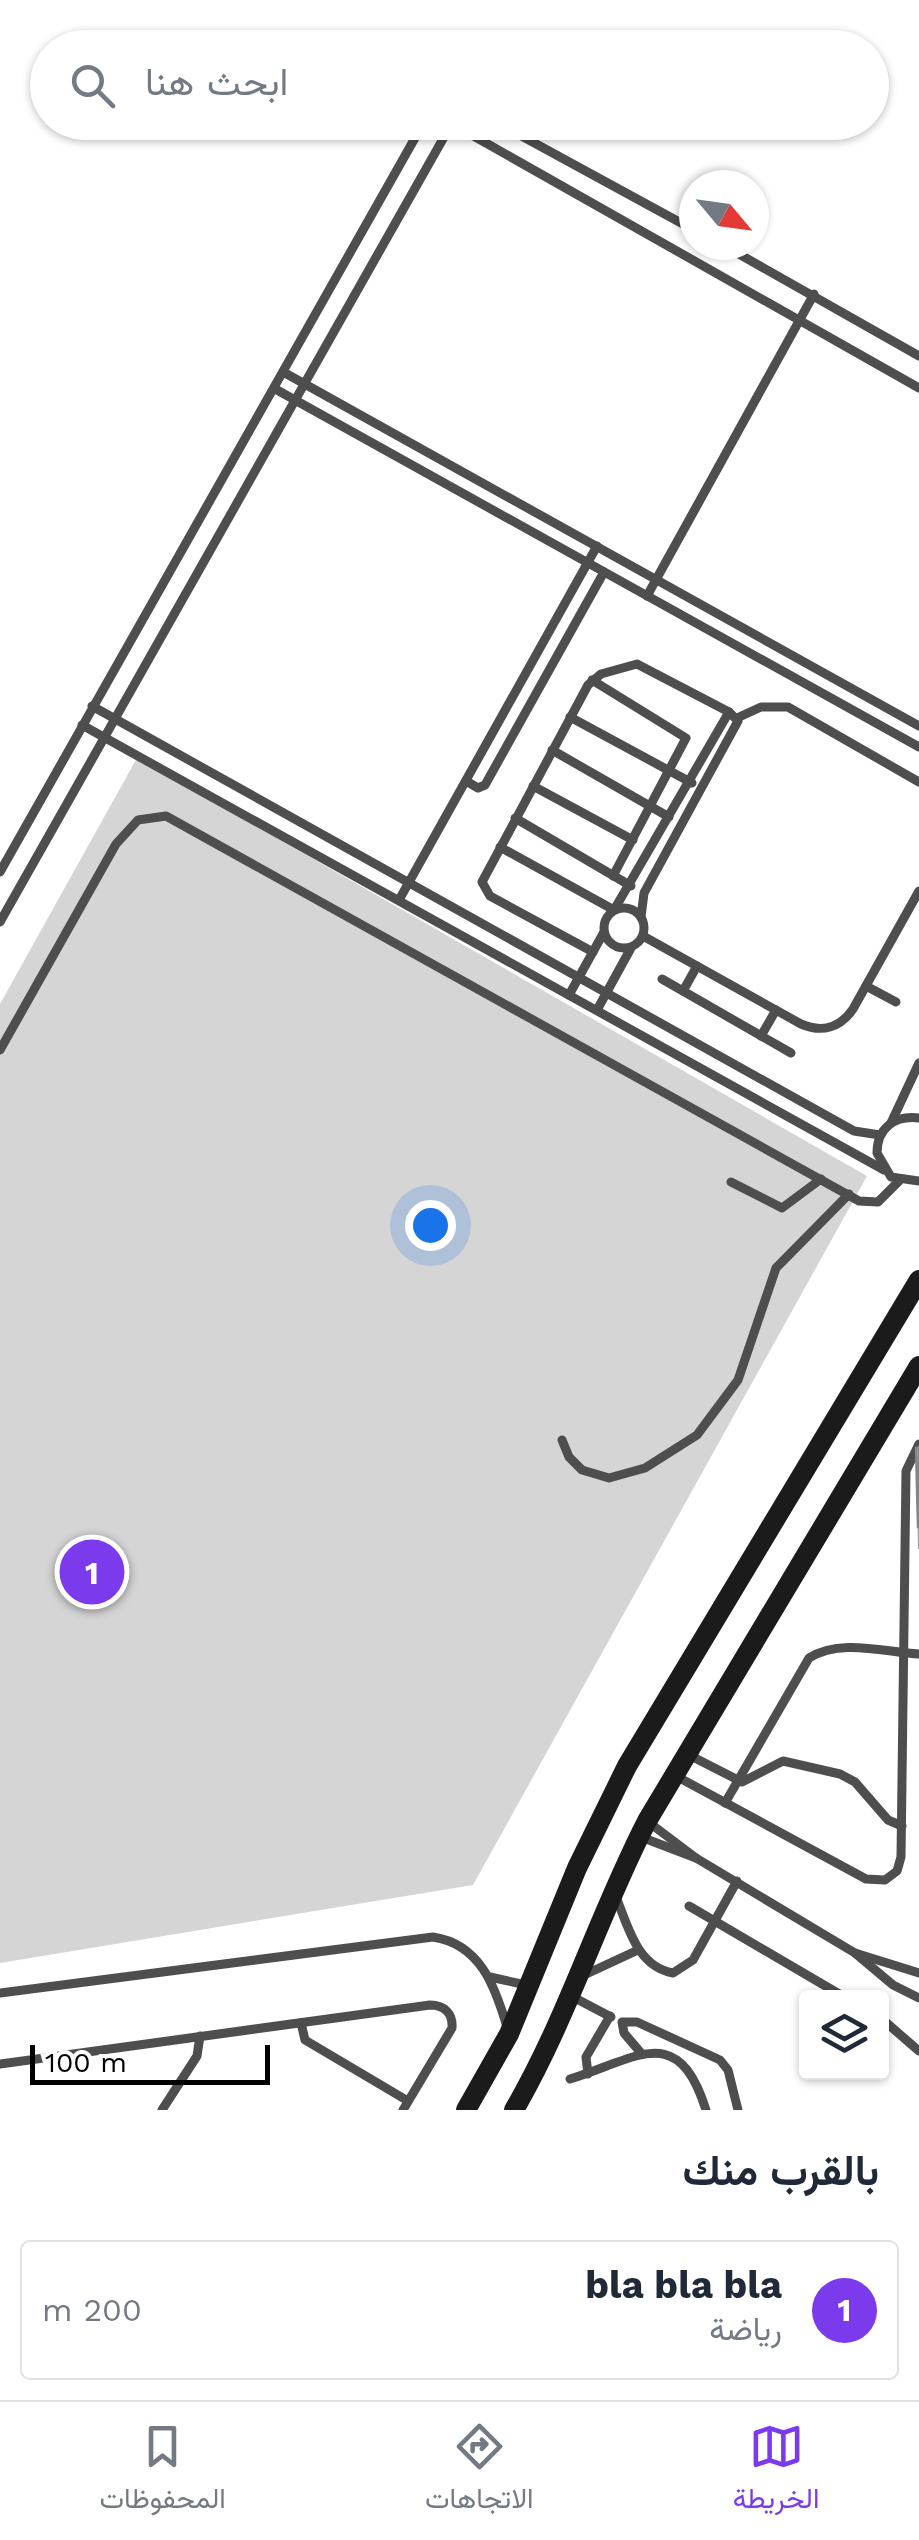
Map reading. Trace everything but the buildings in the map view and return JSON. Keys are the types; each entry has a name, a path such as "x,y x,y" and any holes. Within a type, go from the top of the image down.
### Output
{"street":[{"path":"466,2110 509,2034 619,1781 919,1280"},
{"path":"514,2110 577,1987 613,1890 672,1774 919,1366"}],"lane":[{"path":"0,872 277,390 414,140"},
{"path":"0,922 442,140"},
{"path":"481,140 919,388"},
{"path":"529,140 679,222"},
{"path":"751,260 919,356"},
{"path":"647,596 814,294"},
{"path":"285,373 919,726"},
{"path":"277,390 919,747"},
{"path":"399,900 597,546"},
{"path":"466,781 478,788 485,786 604,572"},
{"path":"593,952 486,894 483,878 592,680 626,665 643,665 733,715 738,725 644,893 643,936"},
{"path":"592,680 684,734 686,742 613,876"},
{"path":"92,706 854,1132 880,1135"},
{"path":"570,995 604,932 606,920 733,715 761,707 788,707 919,782"},
{"path":"570,716 703,789"},
{"path":"82,724 900,1181 919,1181"},
{"path":"552,750 669,818"},
{"path":"533,786 633,840"},
{"path":"0,1050 116,844 138,820 166,816 849,1194 878,1202 900,1181"},
{"path":"515,818 630,886"},
{"path":"500,847 614,910 626,908 641,917"},
{"path":"643,936 808,1028 832,1027 848,1017 919,891"},
{"path":"604,932 611,944 631,948"},
{"path":"597,1010 631,948 643,936"},
{"path":"684,991 697,966"},
{"path":"662,979 791,1053"},
{"path":"866,986 896,1002"},
{"path":"761,1036 776,1010"},
{"path":"884,1170 876,1153 880,1135 891,1123 919,1064"},
{"path":"891,1123 919,1118"},
{"path":"731,1182 782,1208 821,1179"},
{"path":"562,1440 569,1457 582,1470 609,1478 628,1476 659,1461 696,1435 738,1380 776,1268 849,1194"},
{"path":"672,1774 872,1881 885,1880 897,1871 902,1826 906,1471 919,1444"},
{"path":"725,1803 809,1658 822,1650 840,1647 919,1654"},
{"path":"685,1753 748,1782 784,1762 840,1774 855,1782 888,1820 902,1826"},
{"path":"643,1828 855,1953 893,1985 919,1998"},
{"path":"643,1828 696,1858"},
{"path":"613,1890 638,1950 661,1970 679,1972 694,1960 737,1882"},
{"path":"689,1906 832,1990"},
{"path":"0,1993 432,1937 461,1946 490,1977 509,2034"},
{"path":"638,1950 577,1987 610,2016 622,2022 633,2020 691,2045 724,2065 738,2110"},
{"path":"855,1953 919,1974"},
{"path":"490,1977 514,1985 532,1984"},
{"path":"0,2064 300,2023 443,2007 451,2016 452,2028 406,2106 306,2040 300,2023"},
{"path":"588,2074 586,2057 610,2016"},
{"path":"622,2022 624,2033 641,2053"},
{"path":"889,2024 919,2050"},
{"path":"162,2110 197,2056 200,2036"},
{"path":"683,2062 691,2045"},
{"path":"570,2079 641,2053 666,2054 683,2062 695,2077 706,2110"}],"shaded area":[{"path":"137,758 867,1176 473,1885 0,1963 0,1004"}],"place":[{"name":"bla bla bla","path":"92,1572"}]}
